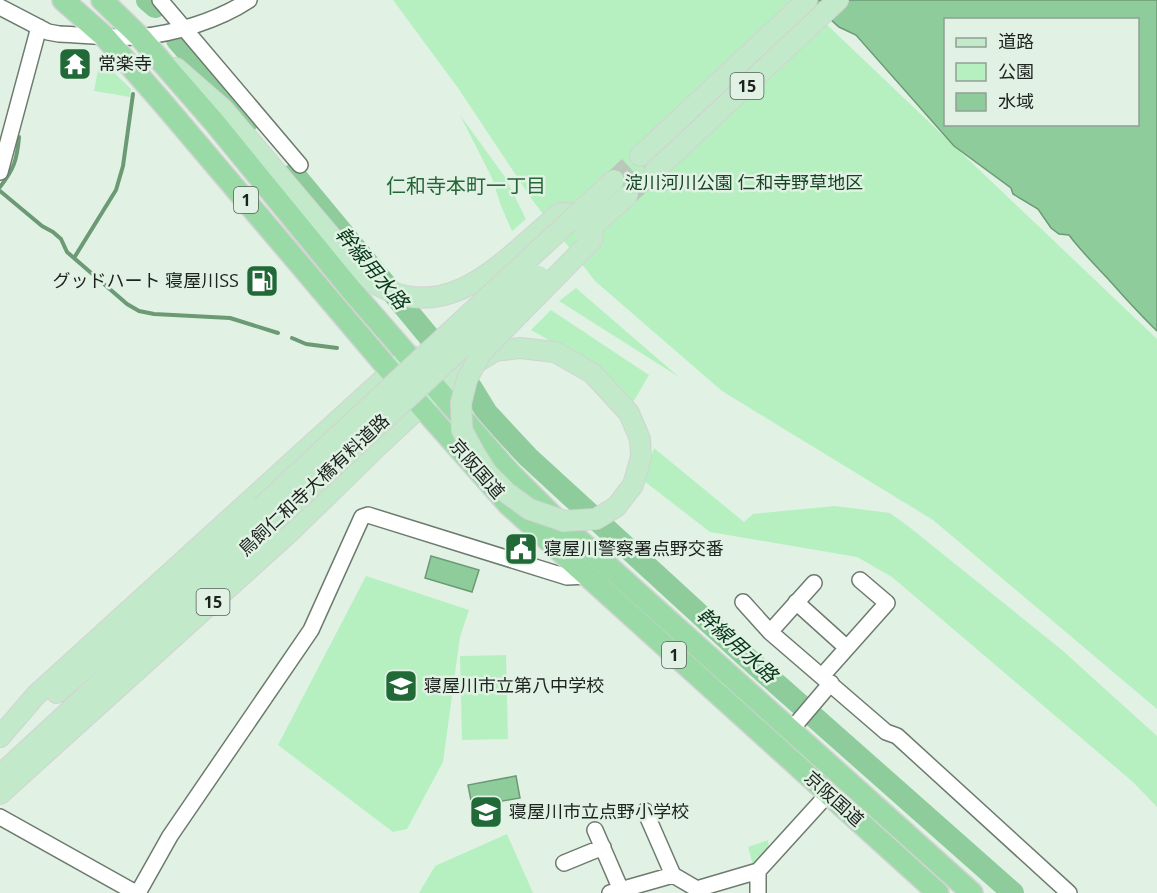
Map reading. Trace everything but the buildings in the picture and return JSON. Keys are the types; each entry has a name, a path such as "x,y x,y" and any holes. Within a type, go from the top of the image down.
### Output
{"highway":[{"name":"京阪国道","path":"63,0 104,36 268,225 391,372 508,504 938,893"},
{"name":"京阪国道","path":"102,0 140,37 214,122 352,291 410,355 510,473 558,521 796,724 972,893"}],"main road":[{"name":"15","path":"640,156 807,0"},
{"name":"15","path":"655,171 838,0"},
{"path":"140,37 269,146 356,266 375,284 402,295 420,298 441,297 458,292 481,279 560,213 586,220"},
{"name":"鳥飼仁和寺大橋有料道路","path":"586,220 614,180"},
{"name":"鳥飼仁和寺大橋有料道路","path":"0,775 268,515 586,220 628,195"},
{"name":"15","path":"0,794 292,530 438,390 458,374 495,351 520,348 555,352 592,373 629,412 640,439 641,457 633,485 616,507 597,519 564,521 529,509 507,493 487,473 462,430 461,404 465,387 467,379 481,353 592,240 586,220"},
{"name":"15","path":"0,739 36,695 410,355"},
{"name":"鳥飼仁和寺大橋有料道路","path":"0,739 268,515"}],"street":[{"path":"160,0 185,28 269,146 300,165"},
{"path":"0,7 39,27 59,34 140,37 185,28 218,17 249,0"},
{"path":"0,172 39,27"},
{"path":"0,817 131,892 311,630 362,518 368,515 567,577 587,576"},
{"path":"796,724 814,702 847,648 887,603 860,580"},
{"path":"770,632 814,583"},
{"path":"743,602 770,632 886,732 897,736 1070,893"},
{"path":"796,602 847,648"},
{"path":"645,811 672,875 698,889 714,889 758,871 828,794"},
{"path":"595,830 603,847 615,891 672,875"},
{"path":"564,863 603,847"},
{"path":"758,871 758,893"}],"green space":[{"name":"淀川河川公園 仁和寺野草地区","path":"393,0 801,0 1157,339 1157,709 933,520 722,391 595,281 533,201 458,88"},
{"path":"100,59 131,89 130,97 94,91"},
{"path":"460,115 505,177 526,219 512,231 492,178"},
{"path":"576,288 679,377 559,301"},
{"path":"551,310 649,375 632,404 600,369 531,330"},
{"path":"654,448 744,522 753,514 835,506 890,513 1062,650 1157,736 1157,807 1133,782 892,577 857,557 710,532 644,481"},
{"path":"366,576 469,610 460,637 443,762 407,829 393,832 278,745"},
{"path":"506,655 508,739 462,740 460,656"},
{"path":"507,834 533,893 419,893 435,866"},
{"path":"768,840 769,849 753,865 748,847"}],"water":[{"path":"809,0 1157,0 1157,331 1069,235 1059,234 1051,228 1038,209 1013,194 1011,188 954,146 856,35 839,27"},
{"path":"431,556 479,570 472,592 425,578"},
{"path":"516,776 520,798 472,806 468,785"}],"waterway":[{"name":"幹線用水路","path":"147,0 155,7"},
{"name":"幹線用水路","path":"177,40 248,121"},
{"path":"74,258 116,190 123,166 133,94"},
{"path":"0,187 14,164 19,137"},
{"name":"幹線用水路","path":"294,174 450,362"},
{"path":"0,191 42,226 53,232 61,239 67,252 127,304 139,311 154,314 230,318 278,333"},
{"path":"292,338 306,344 337,348"},
{"name":"幹線用水路","path":"471,387 487,413 528,457 744,655 1013,893"}],"tunnel":[{"path":"614,180 640,156"},
{"path":"628,195 655,171"}],"place":[{"name":"常楽寺","path":"75,64"},
{"name":"グッドハート 寝屋川SS","path":"262,281"},
{"name":"寝屋川警察署点野交番","path":"521,549"},
{"name":"寝屋川市立第八中学校","path":"401,686"},
{"name":"寝屋川市立点野小学校","path":"486,812"}],"district":[{"name":"仁和寺本町一丁目","path":"466,186"}]}
